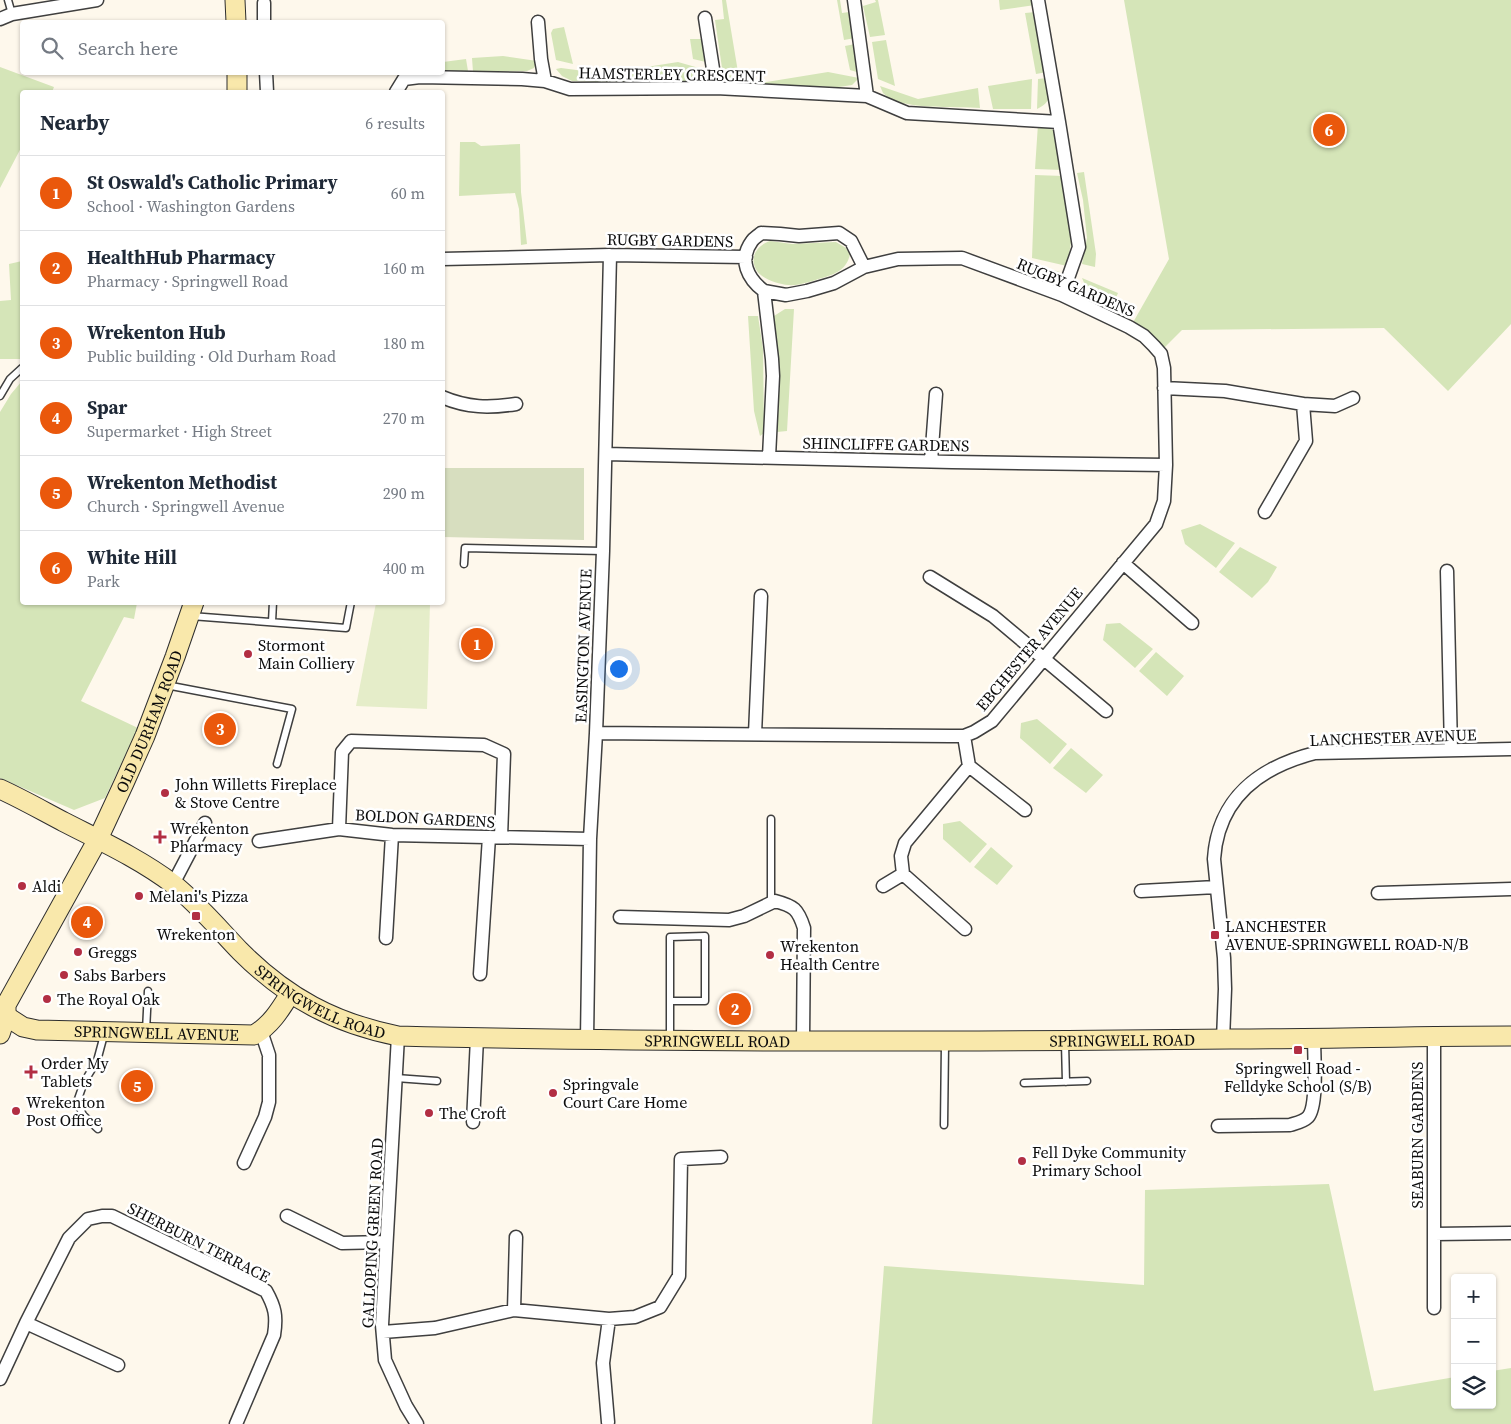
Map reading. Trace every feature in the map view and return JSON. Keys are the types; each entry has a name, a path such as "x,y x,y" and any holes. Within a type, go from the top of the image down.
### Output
{"main road":[{"path":"235,0 236,20"},
{"path":"237,75 238,90"},
{"name":"OLD DURHAM ROAD","path":"0,1034 4,1009 98,839 145,736 192,609"},
{"name":"SPRINGWELL ROAD","path":"0,789 98,839 150,868 173,884 197,904 240,951 290,994 319,1010 349,1023 398,1036 803,1041 1223,1040 1511,1036"},
{"name":"SPRINGWELL AVENUE","path":"4,1009 23,1027 37,1030 254,1035 267,1027 290,994"}],"street":[{"path":"0,18 12,14 97,0"},
{"path":"854,0 867,96 906,113 1059,122"},
{"path":"1038,0 1079,248 1062,295"},
{"path":"264,3 264,20"},
{"path":"705,18 716,88"},
{"path":"538,22 545,80"},
{"path":"266,75 267,90"},
{"name":"HAMSTERLEY CRESCENT","path":"397,90 402,76 545,80 570,89 716,88 867,96"},
{"name":"RUGBY GARDENS","path":"445,259 610,255 746,257 752,241 761,233 799,236 839,233 851,241 864,267"},
{"name":"EASINGTON AVENUE","path":"587,1039 590,839 603,551 610,255"},
{"path":"746,257 746,267 750,276 755,284 764,291 772,359 773,376 769,458"},
{"name":"RUGBY GARDENS","path":"764,291 786,295 807,291 834,283 864,267 898,259 962,258 1062,295 1129,327 1144,336 1154,346"},
{"name":"EBCHESTER AVENUE","path":"596,733 964,736 992,721 1156,524 1164,500 1166,465 1164,368 1161,354 1154,346"},
{"path":"1164,388 1225,391 1303,404 1336,406 1353,398"},
{"path":"931,462 936,394"},
{"path":"445,398 470,406 493,408 516,404"},
{"path":"1265,512 1306,441 1303,404"},
{"name":"SHINCLIFFE GARDENS","path":"606,454 931,462 1166,465"},
{"path":"1123,563 1192,623"},
{"path":"1448,571 1451,750"},
{"path":"930,577 993,616 1106,711"},
{"path":"755,734 762,596"},
{"path":"964,736 969,766 1025,810"},
{"path":"339,829 342,752 351,740 484,745 504,754 480,974"},
{"name":"LANCHESTER AVENUE","path":"1223,1040 1224,958 1216,887 1215,844 1227,814 1239,796 1254,780 1267,771 1294,758 1315,753 1511,748"},
{"path":"965,929 903,874 901,856 905,843 969,766"},
{"path":"173,884 205,823"},
{"name":"BOLDON GARDENS","path":"259,841 339,829 392,835 590,839"},
{"path":"386,938 392,835"},
{"path":"883,886 903,874"},
{"path":"1141,891 1216,887"},
{"path":"1378,893 1511,889"},
{"path":"620,918 729,920 744,916 771,902 775,901 788,905 800,914 804,928 803,1041"},
{"path":"244,1162 269,1102 269,1055 261,1031"},
{"name":"GALLOPING GREEN ROAD","path":"398,1036 382,1332 385,1360 406,1406 417,1424"},
{"name":"SEABURN GARDENS","path":"1434,1036 1434,1308"},
{"path":"473,1122 477,1038"},
{"path":"1218,1126 1290,1125 1301,1122 1309,1116 1313,1106 1314,1093 1314,1039"},
{"path":"382,1332 435,1328 514,1310 609,1319 635,1317 660,1307 679,1276 682,1159 721,1157"},
{"name":"SHERBURN TERRACE","path":"26,1323 69,1238 88,1219 112,1216 266,1291 274,1304 276,1320 274,1335 236,1424"},
{"path":"287,1216 342,1243 386,1242"},
{"path":"1434,1234 1511,1232"},
{"path":"514,1310 516,1237"},
{"path":"608,1422 603,1363 609,1319"},
{"path":"0,1379 26,1323 118,1365"}],"lane":[{"path":"8,0 12,14"},
{"path":"0,396 10,379 20,370"},
{"path":"464,564 465,548 603,551"},
{"path":"272,622 273,605"},
{"path":"192,609 272,622 346,628 350,605"},
{"path":"164,685 292,709 277,764"},
{"path":"771,819 771,902"},
{"path":"670,1001 705,1001 705,936 670,937 670,1001 670,1040"},
{"path":"146,1032 148,991"},
{"path":"98,1129 83,1115 78,1102 84,1082 97,1061 104,1031"},
{"path":"944,1125 945,1040"},
{"path":"1065,1040 1066,1082"},
{"path":"396,1078 437,1081"},
{"path":"1024,1083 1087,1081"}],"green space":[{"path":"722,0 726,0 738,72 722,68 715,20 724,19"},
{"path":"837,0 840,0 842,13 849,12 855,38 844,40"},
{"path":"875,0 878,0 885,35 870,37 863,6 876,2"},
{"path":"999,0 1032,0 1035,5 1000,10"},
{"path":"1124,0 1511,0 1511,324 1448,391 1384,328 1182,330 1161,351 1131,326 1169,259"},
{"path":"1036,12 1047,72 1036,74 1025,13"},
{"path":"564,27 573,64 556,60 551,33 553,29"},
{"path":"690,39 702,39 706,62 693,59"},
{"path":"886,40 895,86 878,79 872,42"},
{"path":"855,44 860,73 850,70 845,46"},
{"path":"503,56 537,61 534,68 527,71 473,72 472,58"},
{"path":"466,59 468,71 445,71 445,62"},
{"path":"678,62 706,70 700,78 692,83 642,82 640,68"},
{"path":"0,67 54,87 53,90 20,90 20,150 0,188"},
{"path":"556,69 607,74 635,69 636,83 572,81 562,76"},
{"path":"828,72 859,78 852,85 839,87 741,85 730,82 725,74 760,83"},
{"path":"1047,78 1049,88 1048,100 1037,109 1038,79"},
{"path":"1032,79 1031,109 993,109 988,86"},
{"path":"880,86 918,99 978,88 980,108 901,103 883,93"},
{"path":"1038,124 1047,126 1054,131 1063,170 1035,169"},
{"path":"460,142 475,142 481,146 520,144 521,192 527,244 521,245 519,209 515,193 459,196"},
{"path":"1084,172 1096,254 1095,267 1082,264 1087,238 1083,200 1077,173"},
{"path":"1035,175 1063,176 1070,213 1071,243 1067,266 1032,258"},
{"path":"770,241 792,244 836,242 846,248 850,254 844,267 832,275 801,284 784,284 771,281 759,274 754,266 756,252 762,245"},
{"path":"20,261 20,359 0,359 0,301 11,300 9,264"},
{"path":"1031,263 1060,272 1049,277 1041,276 1030,270"},
{"path":"1082,278 1118,293 1115,300 1085,285"},
{"path":"785,309 794,309 787,431 777,432 780,372 774,316"},
{"path":"748,316 758,316 763,349 764,433 760,436 754,411"},
{"path":"20,383 20,605 137,605 134,619 124,617 81,701 138,728 105,798 74,810 0,778 0,412"},
{"path":"445,468 584,468 584,540 445,537"},
{"path":"1200,524 1235,543 1216,568 1185,544 1181,530"},
{"path":"1240,547 1277,567 1268,582 1252,598 1219,572"},
{"path":"376,605 430,605 427,709 356,706"},
{"path":"1120,623 1153,649 1135,668 1103,640 1106,624"},
{"path":"1156,652 1184,676 1167,696 1139,671"},
{"path":"1037,719 1067,744 1050,764 1020,738 1021,723"},
{"path":"1071,748 1103,775 1086,793 1053,768"},
{"path":"960,821 987,844 970,863 943,839 943,824"},
{"path":"991,847 1013,866 997,885 974,867"},
{"path":"1329,1184 1374,1391 1451,1378 1451,1409 1496,1409 1496,1370 1511,1368 1511,1424 872,1424 884,1266 1144,1285 1145,1190"}],"place":[{"name":"White Hill","path":"1329,130"},
{"name":"St Oswald's Catholic Primary","path":"477,644"},
{"name":"Stormont Main Colliery","path":"248,654"},
{"name":"Wrekenton Hub","path":"220,729"},
{"name":"John Willetts Fireplace & Stove Centre","path":"165,793"},
{"name":"Wrekenton Pharmacy","path":"160,837"},
{"name":"Aldi","path":"22,886"},
{"name":"Melani's Pizza","path":"139,896"},
{"name":"Wrekenton","path":"196,916"},
{"name":"Spar","path":"87,922"},
{"name":"LANCHESTER AVENUE-SPRINGWELL ROAD-N/B","path":"1215,935"},
{"name":"Greggs","path":"78,952"},
{"name":"Wrekenton Health Centre","path":"770,955"},
{"name":"Sabs Barbers","path":"64,975"},
{"name":"The Royal Oak","path":"47,999"},
{"name":"HealthHub Pharmacy","path":"735,1009"},
{"name":"Springwell Road - Felldyke School (S/B)","path":"1298,1050"},
{"name":"Order My Tablets","path":"31,1072"},
{"name":"Wrekenton Methodist","path":"137,1086"},
{"name":"Springvale Court Care Home","path":"553,1093"},
{"name":"Wrekenton Post Office","path":"16,1111"},
{"name":"The Croft","path":"429,1113"},
{"name":"Fell Dyke Community Primary School","path":"1022,1161"}]}
